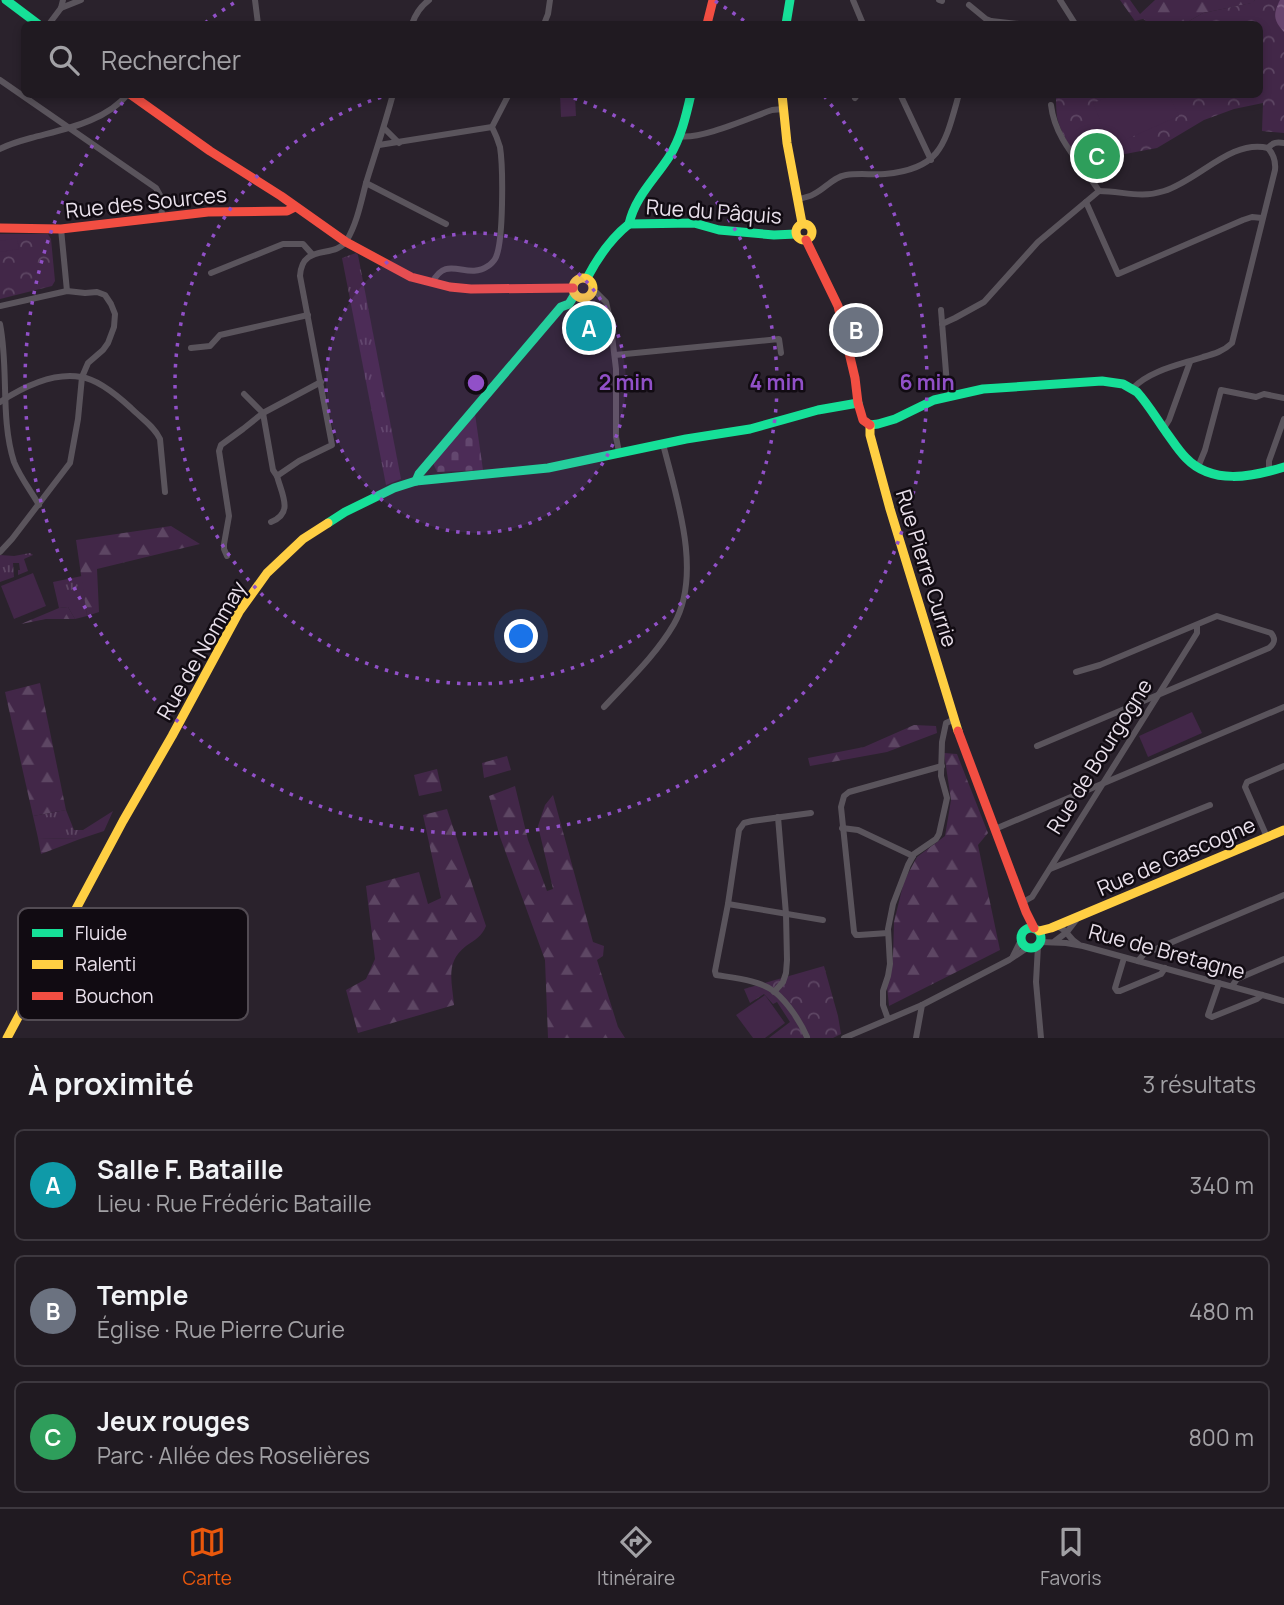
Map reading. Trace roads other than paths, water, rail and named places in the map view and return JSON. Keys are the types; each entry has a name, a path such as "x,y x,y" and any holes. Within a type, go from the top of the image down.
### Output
{"street":[{"path":"51,21 62,4 81,0"},
{"path":"255,0 258,21"},
{"path":"545,21 550,0"},
{"path":"708,21 713,0"},
{"path":"786,21 790,0"},
{"path":"853,0 862,21"},
{"path":"1060,0 1073,21"},
{"path":"3,1 33,21"},
{"path":"413,21 426,2"},
{"path":"969,5 988,21"},
{"path":"0,80 21,95"},
{"path":"26,98 156,188 161,197 162,218"},
{"path":"0,149 110,112 126,98"},
{"path":"135,98 210,151 281,195 346,242 411,277 471,289 574,291 580,297 587,297 593,291"},
{"path":"277,476 299,461 332,445 300,269 312,254 340,247 346,242 355,221 392,98"},
{"path":"432,283 436,274 445,269 479,271 496,259 503,174 500,147 492,127 507,98"},
{"path":"586,278 611,240 629,224 642,193 668,158 679,136 690,98"},
{"path":"782,98 789,159 802,223"},
{"path":"902,98 931,160"},
{"path":"798,199 817,193 844,175 912,170 931,160 944,142 958,98"},
{"path":"1051,105 1066,146 1099,191 1131,195 1154,194 1192,178 1249,146 1268,148 1273,154 1275,166 1233,343 1227,348 1155,373 1133,388"},
{"path":"679,136 696,136 772,110 783,109"},
{"path":"379,145 492,127"},
{"path":"384,128 399,142"},
{"path":"1268,148 1277,142 1284,143"},
{"path":"366,183 446,224"},
{"path":"942,324 984,302 1038,242 1099,191"},
{"path":"1086,202 1118,274 1243,219 1262,218"},
{"name":"Rue des Sources","path":"0,228 61,229 208,212 287,211 295,207"},
{"name":"Rue du Pâquis","path":"629,224 694,223 719,230 774,235 796,234"},
{"path":"802,223 811,227 813,232 806,240 798,238 796,234 798,225 802,223"},
{"path":"61,229 67,291"},
{"path":"806,240 838,306 855,378 858,403"},
{"path":"211,273 283,244 303,244 312,254"},
{"path":"416,481 419,474 534,338 561,307 569,303 576,281 580,278 591,282 593,291 606,302 611,319 615,355 615,437 619,452"},
{"path":"0,306 67,291 97,292 105,295 115,314 108,343 88,362 82,377 70,463 0,552"},
{"path":"941,310 948,397"},
{"path":"191,348 210,346 219,335 308,315"},
{"path":"0,324 5,356 3,400 13,460 39,505"},
{"path":"615,355 779,339 781,353"},
{"path":"1164,428 1190,362"},
{"path":"3,400 23,388 54,377 82,377 106,388 127,404 160,439 165,492"},
{"path":"870,425 877,426 891,421 930,402 978,391 1093,381 1122,383 1133,388 1186,458 1206,472 1245,477 1283,467 1272,453"},
{"path":"227,556 224,544 229,516 219,451 221,444 263,413 321,382"},
{"path":"1198,467 1221,390 1256,397 1264,394 1284,398"},
{"path":"244,394 263,413 273,470 285,506 280,518 271,522"},
{"name":"Rue Pierre Currie","path":"858,403 863,420 870,425 870,435 890,509 963,747 1033,930 1041,936 1031,945"},
{"name":"Rue de Nommay","path":"77,908 239,612 267,573 318,528 374,497 416,481 548,468 619,452 750,429 817,410 858,403"},
{"path":"1269,472 1268,466 1284,419"},
{"path":"604,708 657,648 675,622 683,601 687,567 686,537 663,444"},
{"path":"1037,746 1269,648 1274,644 1274,636 1217,616 1076,673"},
{"name":"Rue de Bourgogne","path":"1025,907 1197,633 1197,625"},
{"path":"995,829 1284,707"},
{"path":"888,1019 883,1005 883,991 890,964 888,922 900,884 913,856 936,839 941,828 947,798 941,776 942,742 946,723 954,719"},
{"path":"888,933 856,935 854,932 842,828 842,800 849,792 942,766"},
{"path":"1267,837 1245,787 1247,782 1284,766"},
{"path":"1049,869 1210,805"},
{"path":"808,1038 796,1017 774,992 754,983 716,975 715,971 739,830 744,823 811,813"},
{"path":"774,992 783,982 786,973 786,914 778,817"},
{"path":"842,828 858,830 913,856"},
{"name":"Rue de Gascogne","path":"1033,930 1055,926 1284,830"},
{"path":"1138,961 1144,954 1284,895"},
{"path":"728,904 822,920"},
{"name":"Rue de Gascogne","path":"1054,942 1082,915"},
{"path":"1055,926 1064,929 1073,942 1083,946"},
{"path":"1033,930 1021,934 1031,945 1041,1038"},
{"name":"Rue de Bretagne","path":"1031,945 1054,942 1083,946 1284,1001"},
{"path":"844,1038 857,1035 922,1005 1013,958 1031,945"},
{"path":"1124,958 1116,991 1161,974 1165,968"},
{"path":"1232,986 1237,979 1284,960"},
{"path":"1219,983 1208,1015 1212,1017 1262,995"},
{"path":"916,1038 922,1005"},
{"name":"Rue de Nommay","path":"8,1038 18,1019"}],"water":[{"path":"1280,0 1284,0 1284,32 1275,17"}],"place":[{"name":"Jeux rouges","path":"1097,156"},
{"name":"Salle F. Bataille","path":"589,328"},
{"name":"Temple","path":"856,330"}]}
